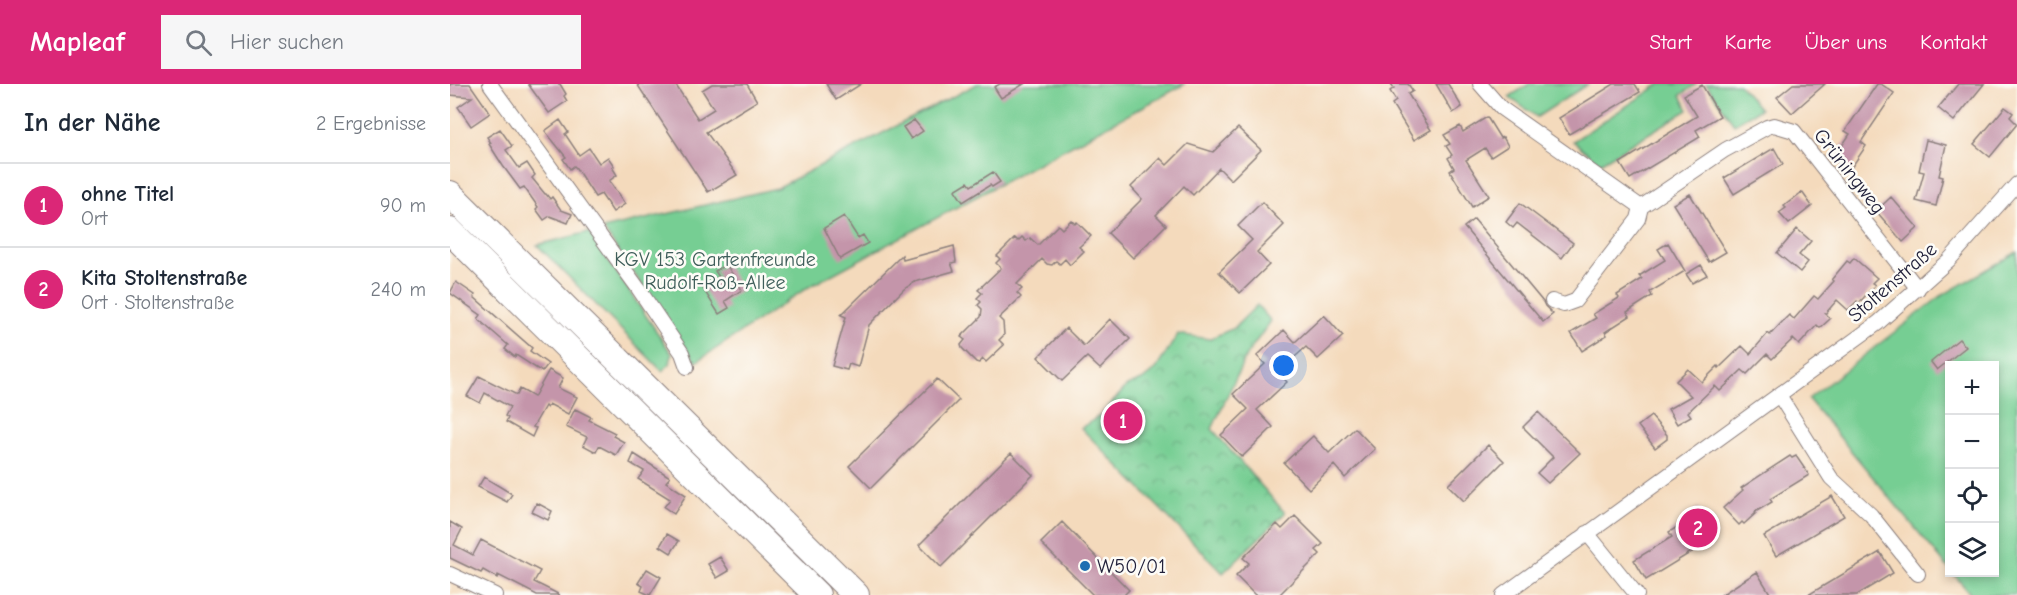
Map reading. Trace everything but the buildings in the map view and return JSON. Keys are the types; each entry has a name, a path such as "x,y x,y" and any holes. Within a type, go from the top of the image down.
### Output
{"highway":[{"path":"450,194 856,595"},
{"path":"450,231 817,595"}],"street":[{"path":"490,84 638,288 682,353 687,367"},
{"path":"1480,84 1501,108 1641,207"},
{"name":"Grüningweg","path":"1552,301 1564,305 1575,301 1638,219 1641,207 1725,150 1762,129 1774,125 1794,131 1918,289"},
{"name":"Stoltenstraße","path":"1503,595 1878,323 1965,244 2017,184"},
{"path":"1779,395 1831,478 1871,515 1918,574"},
{"path":"1587,533 1637,595"},
{"path":"450,574 495,595"}],"green space":[{"name":"KGV 153 Gartenfreunde Rudolf-Roß-Allee","path":"977,84 1185,84 807,288 696,362 603,229 777,188"},
{"path":"1529,84 1588,84 1537,117 1509,97"},
{"path":"1660,84 1697,84 1681,95 1688,110 1600,163 1573,141"},
{"path":"1706,84 1739,84 1760,109 1734,124"},
{"name":"KGV 153 Gartenfreunde Rudolf-Roß-Allee","path":"589,232 672,354 670,364 662,371 537,245"},
{"path":"2017,252 2017,595 1971,595 1956,577 1999,577 1999,361 1945,361 1945,564 1808,399 1941,296"},
{"path":"1257,305 1271,321 1247,354 1212,429 1285,513 1223,573 1081,428 1101,415 1127,386 1142,380 1156,369 1178,334 1209,339 1234,328"}],"place":[{"name":"ohne Titel","path":"1123,421"},
{"name":"Kita Stoltenstraße","path":"1698,528"},
{"name":"W50/01","path":"1085,566"}]}
